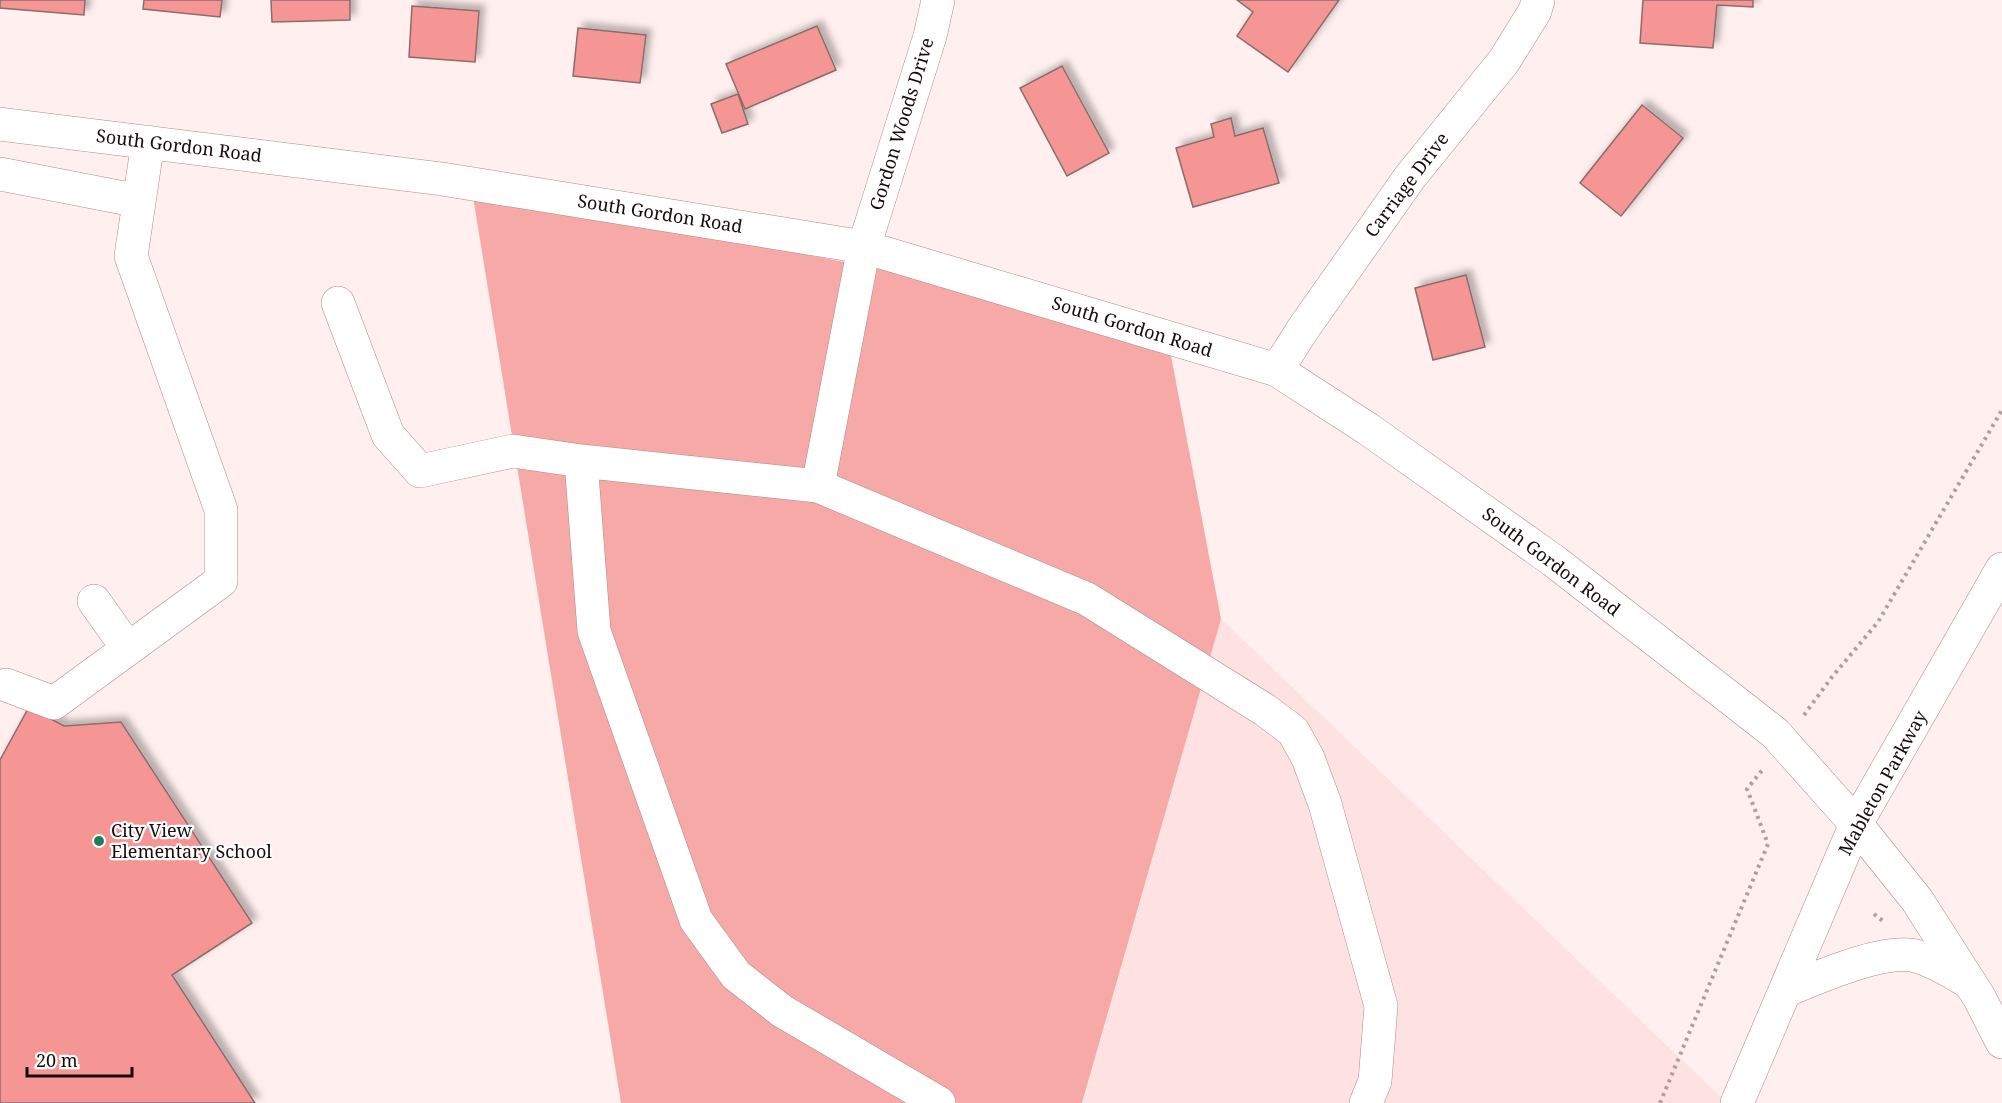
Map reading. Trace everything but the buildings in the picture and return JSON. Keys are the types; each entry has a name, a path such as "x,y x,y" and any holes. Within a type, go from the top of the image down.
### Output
{"street":[{"name":"Gordon Woods Drive","path":"818,486 864,247 930,36 938,0"},
{"name":"Carriage Drive","path":"1277,370 1303,329 1410,177 1504,62 1535,11 1538,0"},
{"name":"South Gordon Road","path":"0,124 442,178 864,247 1277,370 1368,429 1554,561 1774,733 1856,824 1917,900 1969,982 2002,1042"},
{"path":"6,685 54,704 221,581 221,510 131,256 148,142"},
{"path":"0,174 139,201"},
{"path":"338,303 388,435 420,471 513,451 581,461 818,486 1087,599 1265,710 1293,731 1308,758 1325,804 1381,1006 1375,1081 1366,1103"},
{"path":"581,461 594,631 696,920 736,975 782,1011 939,1103"},
{"name":"Mableton Parkway","path":"1737,1103 1856,824 2002,569"},
{"path":"94,601 128,649"},
{"path":"1785,991 1828,973 1884,956 1917,956 1969,982"}],"path":[{"path":"1874,914 1885,923 1891,913"}],"shaded area":[{"path":"473,197 653,225 1165,324 1221,619 1082,1103 621,1103"},
{"path":"1221,619 1727,1103 1083,1103"}],"place":[{"name":"City View Elementary School","path":"99,841"}]}
